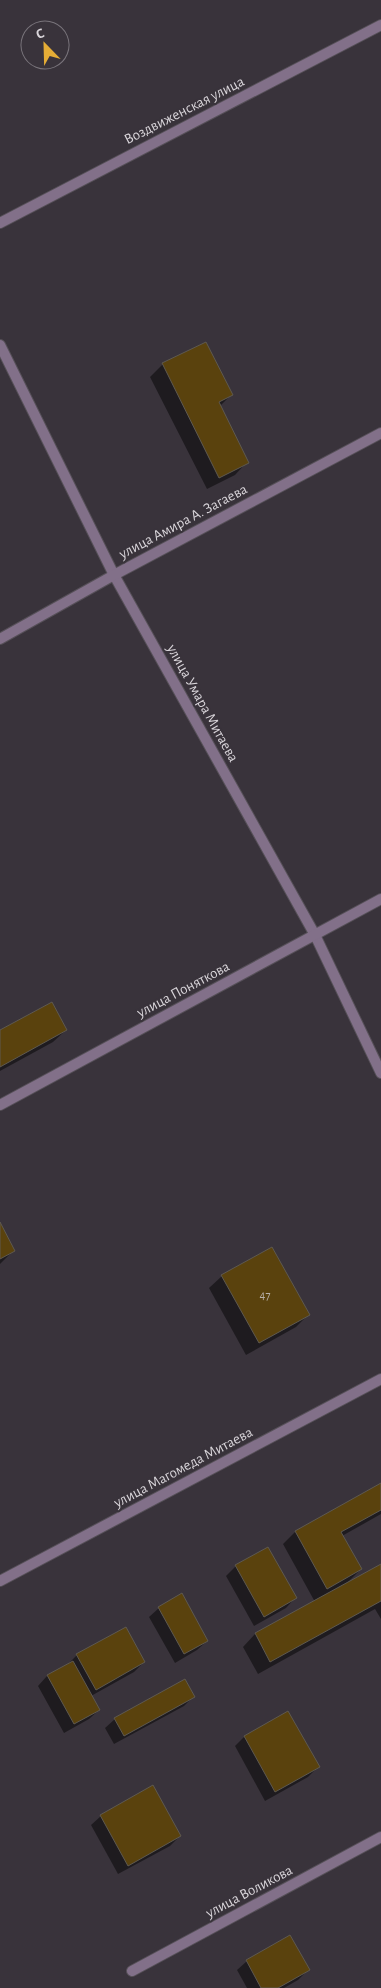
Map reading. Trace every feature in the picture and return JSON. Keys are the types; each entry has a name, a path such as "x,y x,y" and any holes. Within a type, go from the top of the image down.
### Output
{"street":[{"name":"Воздвиженская улица","path":"0,223 381,25"},
{"name":"улица Умара Митаева","path":"0,345 114,575 315,935 381,1074"},
{"name":"улица Амира А. Загаева","path":"0,639 114,575 381,433"},
{"name":"улица Поняткова","path":"0,1105 381,899"},
{"name":"улица Магомеда Митаева","path":"0,1581 381,1379"},
{"name":"улица Воликова","path":"132,1971 381,1837"}],"building":[{"path":"206,342 233,395 219,402 249,463 219,478 162,363"},
{"path":"52,1002 67,1030 0,1067 0,1030"},
{"path":"0,1222 15,1251 0,1259"},
{"path":"272,1247 310,1315 259,1343 221,1275"},
{"path":"381,1483 381,1510 341,1532 362,1569 327,1589 295,1531"},
{"path":"268,1547 297,1598 264,1617 235,1565"},
{"path":"381,1564 381,1601 270,1662 255,1633"},
{"path":"182,1593 208,1641 184,1654 158,1607"},
{"path":"126,1627 145,1662 96,1690 76,1654"},
{"path":"73,1661 100,1710 74,1724 47,1675"},
{"path":"185,1679 195,1697 124,1736 114,1718"},
{"path":"288,1711 320,1767 275,1792 244,1736"},
{"path":"153,1785 181,1836 128,1866 100,1815"},
{"path":"290,1935 310,1970 278,1988 261,1988 246,1960"}]}
